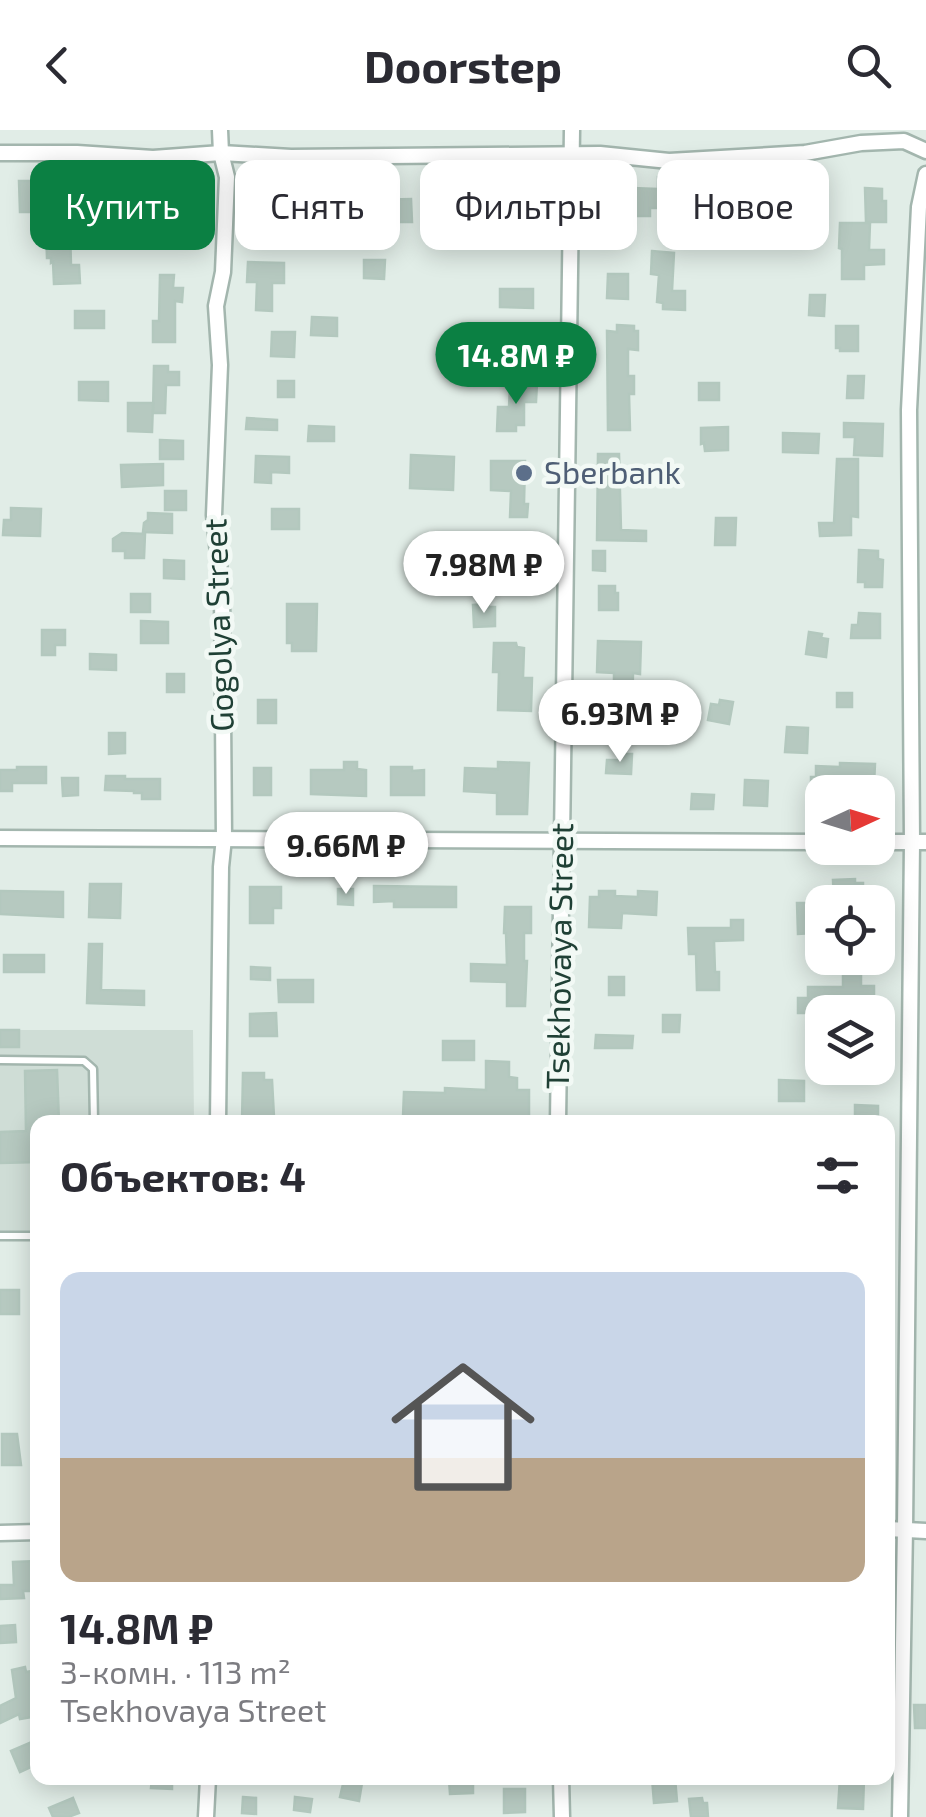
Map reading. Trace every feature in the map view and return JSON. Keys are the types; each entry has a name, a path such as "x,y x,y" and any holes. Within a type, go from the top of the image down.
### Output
{"street":[{"name":"Gogolya Street","path":"218,1115 220,867 224,838 222,592 214,515 220,365 216,306 224,272 227,177 220,130"},
{"name":"Tsekhovaya Street","path":"558,1115 572,130"},
{"path":"0,152 153,158 221,154 600,154 670,161 789,154 904,140 926,150"},
{"path":"900,1817 919,842 910,410 918,208 926,174"},
{"path":"0,838 805,842"},
{"path":"895,1529 926,1531"},
{"path":"0,1533 30,1532"},
{"path":"206,1817 208,1785"},
{"path":"561,1785 562,1817"}],"lane":[{"path":"0,1060 84,1061 93,1069 94,1115"},
{"path":"0,1236 30,1236"}],"shaded area":[{"path":"0,1030 193,1030 194,1115 30,1115 30,1241 0,1241"}],"building":[{"path":"19,181 30,181 30,212 20,212"},
{"path":"637,188 657,189 657,208 650,208 650,216 637,216"},
{"path":"865,188 882,189 886,222 866,222"},
{"path":"400,199 411,199 412,222 400,222"},
{"path":"840,223 870,223 869,250 884,250 884,264 864,265 864,279 842,279"},
{"path":"47,250 71,250 71,265 79,265 80,283 54,284 53,262 47,258"},
{"path":"652,251 674,253 672,291 685,291 685,310 663,309 663,303 657,302 659,275 651,274"},
{"path":"364,260 385,260 384,279 364,278"},
{"path":"248,262 284,263 284,283 272,283 272,311 256,310 257,282 247,282"},
{"path":"608,274 628,274 628,299 607,298"},
{"path":"160,275 174,275 173,288 183,288 182,302 175,301 175,342 153,342 153,321 159,321"},
{"path":"500,289 533,289 533,308 500,307"},
{"path":"810,295 825,295 824,316 809,315"},
{"path":"75,311 104,311 104,328 75,328"},
{"path":"312,317 337,318 337,336 311,335"},
{"path":"617,325 634,326 634,331 638,331 638,350 628,349 628,376 634,376 634,394 629,394 630,430 608,430 607,331 617,332"},
{"path":"836,326 858,326 858,351 836,348"},
{"path":"272,332 295,332 294,357 271,356"},
{"path":"541,336 540,361 499,362 499,337"},
{"path":"154,366 168,366 168,372 179,372 179,385 166,385 165,413 153,413"},
{"path":"848,376 864,376 863,398 847,398"},
{"path":"278,381 294,381 294,397 278,397"},
{"path":"79,382 108,382 108,401 79,400"},
{"path":"517,382 537,383 536,402 524,402 524,425 516,425 516,431 497,431 498,407 509,407 510,387 517,387"},
{"path":"699,383 719,383 719,400 699,400"},
{"path":"128,403 153,403 152,432 128,431"},
{"path":"247,418 277,420 277,430 246,429"},
{"path":"844,423 883,424 882,456 854,455 855,437 844,437"},
{"path":"309,426 334,427 334,441 308,441"},
{"path":"728,427 728,450 705,451 701,428"},
{"path":"783,433 819,434 818,453 783,452"},
{"path":"160,440 183,441 183,459 160,459"},
{"path":"598,454 619,454 621,530 646,531 646,541 597,540"},
{"path":"411,455 454,457 453,490 410,488"},
{"path":"256,456 289,457 289,473 271,472 271,483 255,482"},
{"path":"837,459 858,459 858,517 851,516 851,535 820,536 819,523 834,523"},
{"path":"491,461 525,461 527,517 510,517 511,491 491,490"},
{"path":"163,464 163,485 122,487 121,465"},
{"path":"165,491 186,491 186,510 165,510"},
{"path":"11,508 41,509 40,536 3,535 4,520 11,520"},
{"path":"272,509 299,509 299,529 272,529"},
{"path":"148,513 172,514 172,533 143,532"},
{"path":"716,518 736,518 735,545 715,545"},
{"path":"122,533 145,534 144,558 125,558 125,551 113,551 113,539"},
{"path":"496,547 522,547 522,569 496,569"},
{"path":"859,550 878,551 878,559 883,560 882,587 865,587 865,582 858,582"},
{"path":"593,551 605,551 605,571 593,570"},
{"path":"164,560 184,561 184,579 164,578"},
{"path":"599,586 615,586 618,610 599,610"},
{"path":"131,594 150,594 150,612 131,612"},
{"path":"287,604 317,604 316,651 292,651 292,643 287,643"},
{"path":"473,605 495,607 495,626 474,627"},
{"path":"859,613 880,614 880,638 851,638 852,625 858,625"},
{"path":"141,621 168,622 168,643 141,643"},
{"path":"42,630 65,630 65,645 55,645 55,655 42,655"},
{"path":"809,632 828,639 826,657 806,654"},
{"path":"598,641 641,642 640,674 633,673 632,714 602,714 602,697 614,697 614,673 597,672"},
{"path":"494,643 516,643 524,648 523,678 532,678 531,711 498,710 499,672 493,672"},
{"path":"90,654 116,655 116,670 90,669"},
{"path":"167,674 184,674 184,692 167,692"},
{"path":"837,693 852,693 852,707 837,707"},
{"path":"258,700 276,700 276,723 258,723"},
{"path":"720,700 733,702 729,724 708,720 711,704 719,705"},
{"path":"787,727 808,728 807,753 785,752"},
{"path":"109,733 125,733 125,753 109,754"},
{"path":"621,754 632,754 631,774 606,773 607,760 620,760"},
{"path":"344,762 357,762 357,769 366,770 366,796 311,794 311,770 344,770"},
{"path":"498,762 529,763 527,814 497,814 497,793 464,791 465,768 498,769"},
{"path":"840,763 875,764 874,775 816,775 816,766 840,767"},
{"path":"46,767 46,783 12,783 12,791 0,791 0,770"},
{"path":"391,767 424,770 424,795 391,795"},
{"path":"254,768 271,768 271,795 254,795"},
{"path":"106,776 160,779 160,799 142,799 142,793 134,791 105,790"},
{"path":"62,778 78,778 78,795 63,796"},
{"path":"745,780 768,781 767,806 744,805"},
{"path":"692,794 714,795 713,809 691,809"},
{"path":"855,879 855,883 863,885 833,885 833,880"},
{"path":"90,884 121,884 120,918 89,917"},
{"path":"374,886 456,887 456,907 394,907 394,901 374,902"},
{"path":"250,887 281,887 281,908 273,908 273,923 250,923"},
{"path":"338,889 353,889 353,905 338,904"},
{"path":"0,891 63,892 63,917 0,914"},
{"path":"599,891 638,897 638,891 657,892 656,915 622,913 621,928 589,927 590,897 599,897"},
{"path":"797,903 805,903 805,934 798,934"},
{"path":"505,907 531,907 531,933 524,933 525,1006 507,1006 507,982 471,981 471,964 507,965"},
{"path":"731,920 743,920 743,940 714,941 719,990 697,990 696,954 689,954 688,928 731,928"},
{"path":"89,944 102,944 101,990 144,991 144,1005 87,1003"},
{"path":"4,955 44,955 44,972 4,972"},
{"path":"251,967 270,968 270,980 251,979"},
{"path":"843,975 861,975 861,986 874,986 874,995 808,995 808,987 843,987"},
{"path":"609,977 624,977 624,995 609,995"},
{"path":"278,980 313,980 313,1002 279,1002"},
{"path":"798,998 805,998 805,1013 798,1013"},
{"path":"276,1013 277,1036 250,1036 250,1014"},
{"path":"663,1015 680,1015 679,1032 663,1032"},
{"path":"0,1030 19,1030 19,1047 0,1047"},
{"path":"596,1035 633,1036 632,1048 595,1048"},
{"path":"443,1041 474,1041 474,1060 443,1060"},
{"path":"486,1061 509,1062 509,1077 517,1078 517,1090 529,1090 529,1115 403,1115 404,1092 486,1090"},
{"path":"57,1070 59,1115 30,1115 30,1162 0,1163 0,1132 26,1131 25,1071"},
{"path":"243,1073 264,1073 264,1080 272,1080 274,1115 242,1115"},
{"path":"779,1080 804,1081 804,1101 779,1101"},
{"path":"855,1105 878,1106 878,1115 855,1115"},
{"path":"0,1290 19,1290 19,1314 0,1314"},
{"path":"2,1434 17,1434 21,1465 2,1465"},
{"path":"30,1561 30,1591 23,1591 24,1598 0,1599 0,1585 14,1585 13,1562"},
{"path":"15,1625 16,1642 0,1643 0,1626"},
{"path":"25,1667 26,1672 30,1671 30,1717 20,1719 19,1714 0,1723 0,1706 16,1698 12,1670"},
{"path":"914,1705 926,1705 926,1728 915,1728"},
{"path":"30,1743 30,1767 20,1772 11,1751"},
{"path":"151,1785 172,1785 172,1789 151,1788"},
{"path":"343,1785 362,1785 359,1801 340,1797"},
{"path":"449,1785 473,1785 473,1793 450,1794"},
{"path":"653,1785 676,1785 677,1801 654,1803"},
{"path":"840,1785 864,1785 863,1809 838,1808"},
{"path":"504,1789 525,1789 525,1812 504,1813"},
{"path":"243,1797 256,1798 256,1814 242,1813"},
{"path":"295,1797 312,1799 310,1812 294,1810"},
{"path":"73,1798 79,1813 53,1817 49,1808"},
{"path":"702,1798 707,1803 708,1817 691,1817 689,1799"}],"place":[{"name":"Sberbank","path":"524,473"}]}
